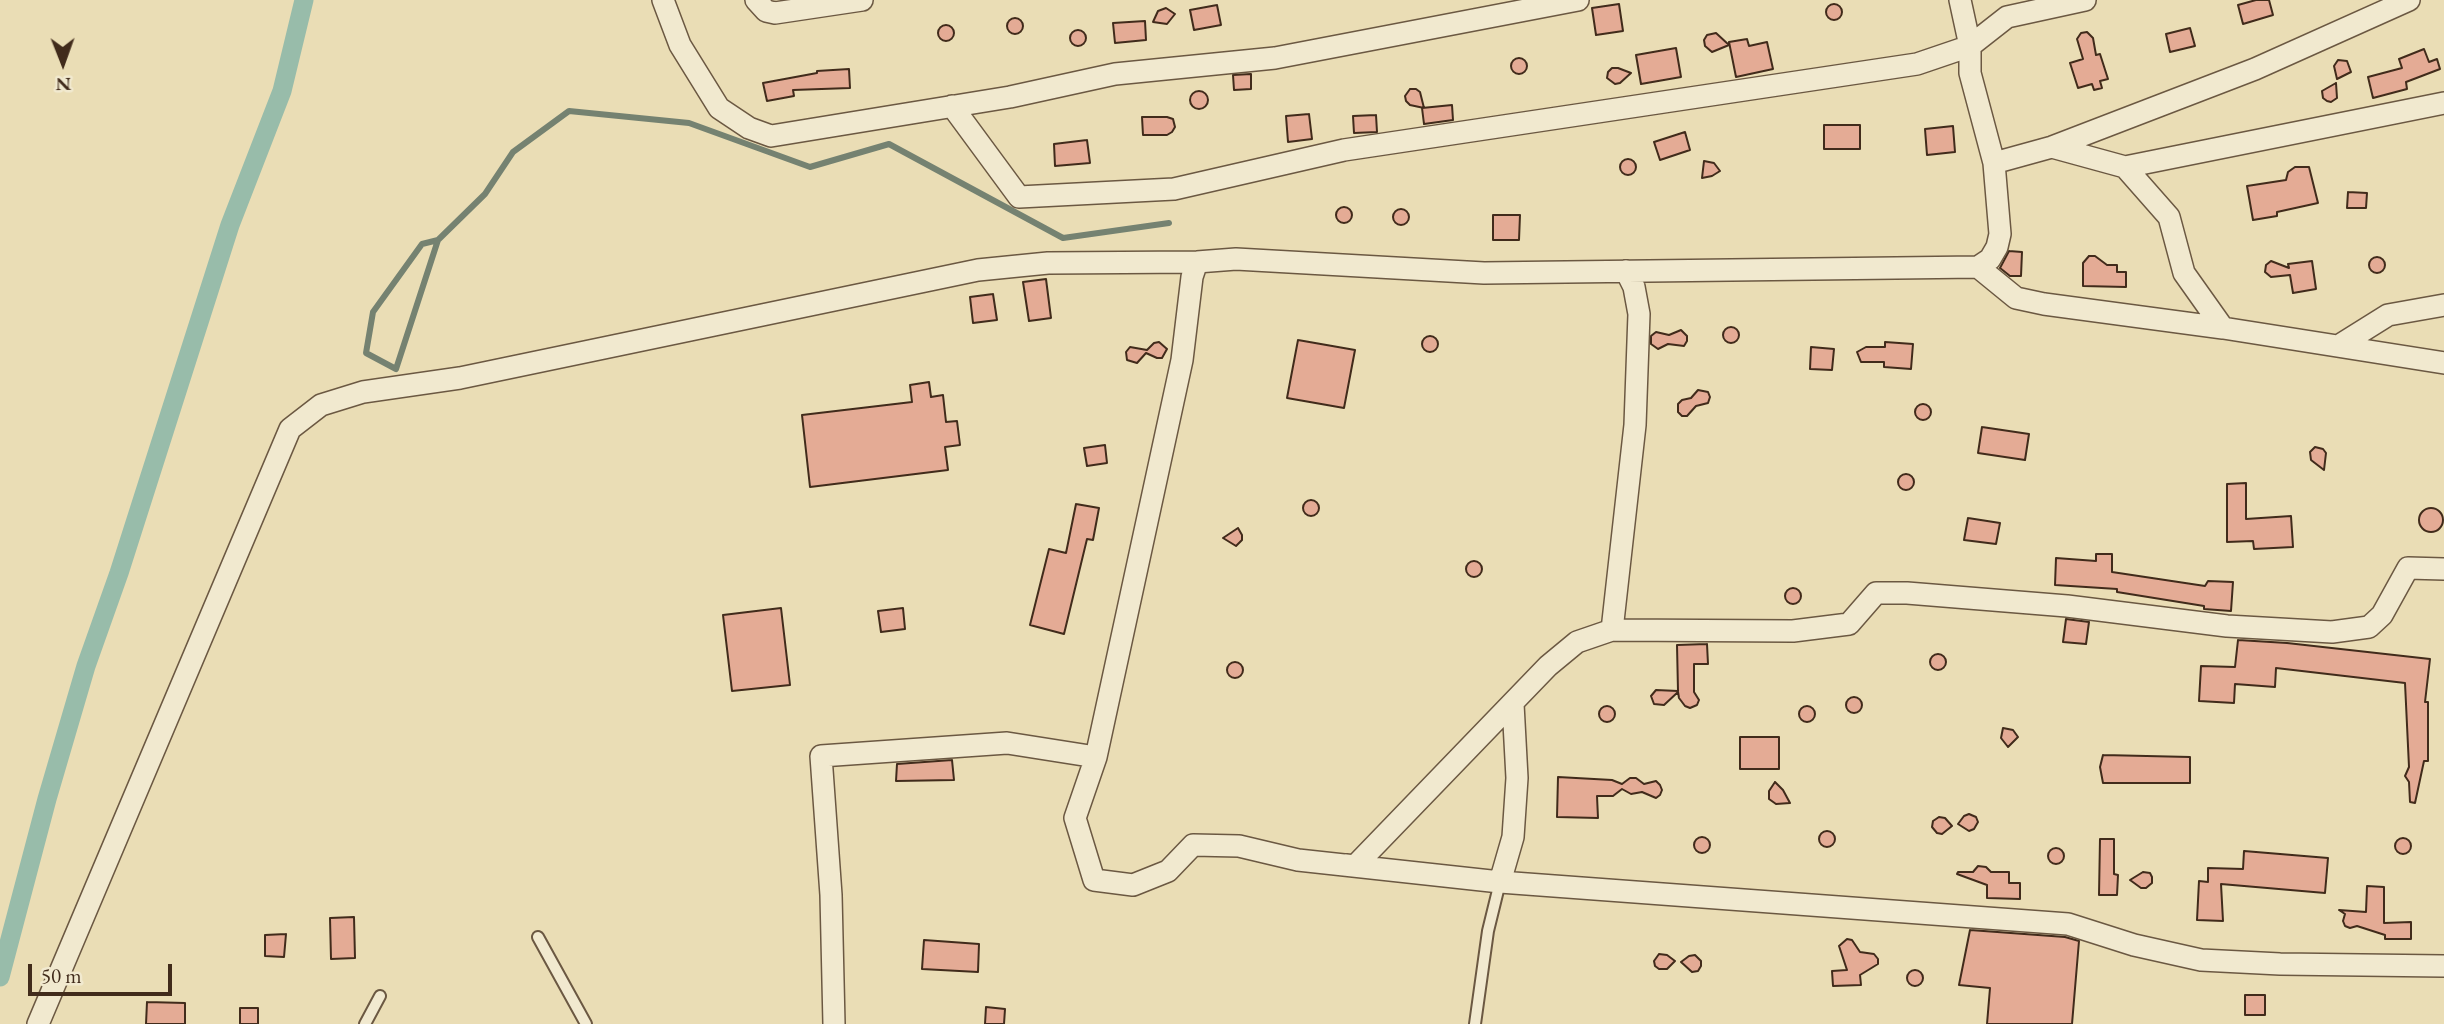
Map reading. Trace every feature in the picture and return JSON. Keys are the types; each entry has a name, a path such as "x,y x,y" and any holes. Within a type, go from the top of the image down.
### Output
{"street":[{"path":"663,0 680,45 719,108 749,128 771,136 1010,97 1115,74 1275,58 1578,0"},
{"path":"756,0 766,11 775,13 862,0"},
{"path":"38,1024 290,429 321,405 363,392 460,378 978,270 1048,263 1197,262 1236,259 1484,273 1978,267 1990,258 1997,247 2000,234 1994,163 1970,73 1970,46 1960,0"},
{"path":"952,106 1019,197 1174,189 1344,150 1917,64 1970,46 2007,17 2084,0"},
{"path":"1994,163 2052,147 2255,69 2409,0"},
{"path":"2052,147 2125,167 2444,103"},
{"path":"2125,167 2169,217 2184,273 2223,328"},
{"path":"1197,262 1192,276 1182,360 1096,757 1075,818 1094,880 1133,885 1168,871 1193,845 1239,846 1298,860 1500,882 2068,924 2201,960 2444,966"},
{"path":"1978,267 2015,298 2044,304 2340,345 2444,363"},
{"path":"1612,630 1636,397 1639,314 1634,287 1626,271"},
{"path":"2340,345 2388,315 2444,305"},
{"path":"1298,860 1355,866 1548,666 1577,642 1612,630 1793,631 1849,624 1876,593 1907,593 2067,606 2227,626 2332,632 2369,627 2382,615 2407,568 2444,569"},
{"path":"1500,882 1513,837 1517,778 1513,704"},
{"path":"834,1024 831,895 821,756 1007,743 1096,757"}],"lane":[{"path":"1475,1024 1488,931 1500,882"},
{"path":"538,937 586,1024"},
{"path":"365,1024 380,996"}],"building":[{"path":"2269,0 2273,15 2243,24 2238,5"},
{"path":"1619,4 1623,31 1596,35 1592,8"},
{"path":"1834,4 1842,12 1834,20 1826,12"},
{"path":"1217,5 1221,25 1194,30 1190,10"},
{"path":"1166,8 1175,14 1167,24 1153,22 1158,11"},
{"path":"1015,18 1021,20 1021,32 1015,34 1009,32 1007,26 1009,20"},
{"path":"1145,21 1146,40 1115,43 1113,23"},
{"path":"943,25 949,25 954,33 952,39 943,41 938,36 938,30"},
{"path":"2190,28 2195,46 2170,52 2166,34"},
{"path":"1075,30 1081,30 1086,38 1084,44 1075,46 1070,41 1070,35"},
{"path":"2087,32 2093,38 2096,55 2100,54 2108,79 2100,81 2102,88 2094,90 2092,84 2078,88 2070,63 2083,59 2077,39 2081,33"},
{"path":"1716,33 1729,45 1712,52 1705,46 1704,40 1707,35"},
{"path":"1747,39 1749,46 1767,42 1773,69 1736,77 1729,42"},
{"path":"1676,48 1681,77 1641,84 1636,55"},
{"path":"2424,49 2429,62 2437,59 2440,69 2406,82 2407,89 2373,98 2368,77 2402,68 2399,59"},
{"path":"1516,58 1522,58 1527,66 1525,72 1516,74 1511,69 1511,63"},
{"path":"2338,60 2347,61 2351,72 2337,79 2334,66"},
{"path":"1612,68 1631,73 1615,84 1607,78"},
{"path":"849,69 850,88 793,90 794,96 767,101 763,83 817,71"},
{"path":"1251,74 1251,89 1234,90 1233,75"},
{"path":"2336,83 2337,98 2331,102 2327,101 2323,98 2322,91"},
{"path":"1410,89 1420,92 1424,108 1410,105 1406,101 1405,96"},
{"path":"1195,91 1203,91 1208,100 1206,107 1195,109 1190,104 1190,96"},
{"path":"1452,105 1453,120 1424,124 1422,108"},
{"path":"1309,114 1312,139 1288,142 1286,116"},
{"path":"1376,115 1377,132 1354,133 1353,116"},
{"path":"1142,117 1167,117 1173,119 1175,127 1167,135 1143,135"},
{"path":"1824,125 1860,125 1860,149 1824,149"},
{"path":"1953,126 1955,152 1927,155 1925,129"},
{"path":"1685,132 1690,150 1660,160 1654,142"},
{"path":"1087,140 1090,163 1055,166 1054,144"},
{"path":"1625,159 1631,159 1636,167 1634,173 1625,175 1620,170 1620,164"},
{"path":"1704,161 1714,163 1720,171 1702,178"},
{"path":"2295,167 2309,167 2318,203 2277,212 2277,216 2253,220 2247,186 2286,180 2288,172"},
{"path":"2348,192 2367,193 2366,208 2347,208"},
{"path":"1341,207 1347,207 1352,215 1350,221 1341,223 1336,218 1336,212"},
{"path":"1398,209 1404,209 1409,217 1407,223 1398,225 1393,220 1393,214"},
{"path":"1493,215 1520,215 1519,240 1493,240"},
{"path":"2009,251 2022,252 2021,276 2010,276 2000,268"},
{"path":"2089,256 2095,256 2107,265 2117,265 2117,272 2126,272 2126,287 2083,286 2083,263"},
{"path":"2374,257 2380,257 2385,265 2383,271 2374,273 2369,268 2369,262"},
{"path":"2271,261 2289,268 2288,264 2312,261 2316,289 2293,293 2290,275 2271,277 2265,272 2266,265"},
{"path":"1046,279 1051,318 1029,321 1023,282"},
{"path":"993,294 997,320 973,323 970,297"},
{"path":"1728,327 1734,327 1739,335 1737,341 1728,343 1723,338 1723,332"},
{"path":"1681,330 1687,336 1684,346 1668,344 1658,349 1651,344 1651,336 1656,332 1669,335"},
{"path":"1427,336 1433,336 1438,344 1436,350 1427,352 1422,347 1422,341"},
{"path":"1298,340 1355,350 1344,408 1287,398"},
{"path":"1159,342 1167,349 1162,358 1146,353 1137,363 1127,360 1126,352 1130,347 1147,350"},
{"path":"1885,342 1913,344 1911,369 1884,367 1884,362 1861,362 1857,352 1866,347 1885,347"},
{"path":"1811,347 1834,349 1832,370 1810,369"},
{"path":"929,382 931,397 943,395 946,422 957,421 960,445 945,447 948,470 810,487 802,415 912,402 910,385"},
{"path":"1698,390 1708,392 1708,403 1696,406 1687,416 1682,416 1678,412 1678,404 1691,398"},
{"path":"1923,404 1929,406 1929,418 1923,420 1917,418 1915,412 1917,406"},
{"path":"1982,427 2029,434 2025,460 1978,453"},
{"path":"1105,445 1107,463 1087,466 1084,448"},
{"path":"2315,447 2326,453 2324,470 2311,460 2310,452"},
{"path":"1906,474 1912,476 1912,488 1906,490 1900,488 1898,482 1900,476"},
{"path":"2246,483 2246,519 2291,516 2293,547 2254,549 2253,541 2227,542 2227,484"},
{"path":"1308,500 1314,500 1319,508 1317,514 1308,516 1303,511 1303,505"},
{"path":"1076,504 1099,508 1093,540 1087,539 1064,634 1030,625 1049,549 1066,553"},
{"path":"2431,508 2440,511 2443,520 2440,529 2431,532 2422,529 2419,520 2422,511"},
{"path":"1968,518 2000,523 1996,544 1964,540"},
{"path":"1238,528 1242,540 1236,546 1223,538"},
{"path":"2096,554 2112,554 2112,572 2205,586 2208,581 2233,582 2231,611 2204,609 2204,606 2117,592 2117,589 2055,585 2056,558 2096,561"},
{"path":"1471,561 1477,561 1482,569 1480,575 1471,577 1466,572 1466,566"},
{"path":"1790,588 1796,588 1801,596 1799,602 1790,604 1785,599 1785,593"},
{"path":"781,608 790,685 732,691 723,615"},
{"path":"903,608 905,629 881,632 878,611"},
{"path":"2066,619 2089,622 2086,644 2063,642"},
{"path":"2238,640 2430,659 2425,702 2428,702 2428,761 2424,761 2415,803 2410,802 2409,782 2405,776 2409,767 2405,683 2276,668 2275,687 2235,684 2234,703 2199,701 2201,666 2235,667"},
{"path":"1707,644 1708,664 1694,664 1694,692 1699,700 1697,705 1690,708 1685,706 1678,692 1664,705 1654,704 1651,696 1656,690 1678,691 1677,645"},
{"path":"1935,654 1941,654 1946,662 1944,668 1935,670 1930,665 1930,659"},
{"path":"1232,662 1238,662 1243,670 1241,676 1232,678 1227,673 1227,667"},
{"path":"1851,697 1857,697 1862,705 1860,711 1851,713 1846,708 1846,702"},
{"path":"1604,706 1610,706 1615,714 1613,720 1604,722 1599,717 1599,711"},
{"path":"1804,706 1810,706 1815,714 1813,720 1804,722 1799,717 1799,711"},
{"path":"2003,728 2013,730 2018,737 2008,747 2001,738"},
{"path":"1740,737 1779,737 1779,769 1740,769"},
{"path":"2103,755 2190,757 2190,783 2103,783 2100,767"},
{"path":"952,760 954,780 896,781 897,764"},
{"path":"1558,777 1612,780 1622,784 1630,778 1636,778 1644,784 1656,781 1662,790 1656,798 1642,792 1631,794 1622,789 1613,796 1597,796 1598,818 1557,817"},
{"path":"1775,782 1790,803 1776,804 1769,799 1769,791"},
{"path":"1969,814 1976,817 1978,822 1974,829 1969,831 1958,824"},
{"path":"1939,817 1945,818 1952,826 1942,834 1932,827 1933,821"},
{"path":"1824,831 1830,831 1835,839 1833,845 1824,847 1819,842 1819,836"},
{"path":"1699,837 1705,837 1710,845 1708,851 1699,853 1694,848 1694,842"},
{"path":"2400,838 2406,838 2411,846 2409,852 2400,854 2395,849 2395,843"},
{"path":"2100,839 2114,839 2117,895 2099,895"},
{"path":"2053,848 2059,848 2064,856 2062,862 2053,864 2048,859 2048,853"},
{"path":"2244,851 2328,858 2325,893 2221,884 2223,921 2197,920 2199,881 2208,882 2208,868 2243,869"},
{"path":"1978,866 1986,867 1991,872 2009,872 2009,883 2020,883 2020,899 1987,898 1987,885 1957,874 1973,872"},
{"path":"2143,872 2150,873 2152,877 2152,883 2146,888 2141,888 2130,880"},
{"path":"2367,886 2384,887 2384,923 2411,922 2411,939 2385,939 2385,935 2357,926 2345,926 2345,914 2339,910 2366,912"},
{"path":"354,917 355,958 331,959 330,918"},
{"path":"1970,930 2065,937 2079,941 2072,1024 1987,1024 1990,988 1959,985"},
{"path":"286,934 284,957 265,956 265,935"},
{"path":"1847,939 1852,940 1860,952 1874,954 1878,964 1860,975 1861,985 1833,986 1832,971 1847,970 1839,946"},
{"path":"924,940 979,944 978,972 922,969"},
{"path":"1659,954 1667,955 1675,961 1667,969 1659,969 1654,961"},
{"path":"1695,955 1701,961 1701,966 1698,971 1692,972 1681,962"},
{"path":"1915,970 1921,972 1921,984 1915,986 1909,984 1907,978 1909,972"},
{"path":"2245,995 2265,995 2265,1015 2245,1015"},
{"path":"147,1002 185,1003 185,1024 146,1024"},
{"path":"986,1007 1005,1009 1004,1024 985,1024"},
{"path":"240,1008 258,1008 258,1024 240,1024"}],"waterway":[{"path":"0,977 47,799 86,666 119,573 230,225 282,91 304,0"},
{"path":"438,240 422,244 373,312 366,353 396,369 438,240 485,194 513,152 569,111 689,123 810,167 889,144 1063,238 1169,223"}]}
